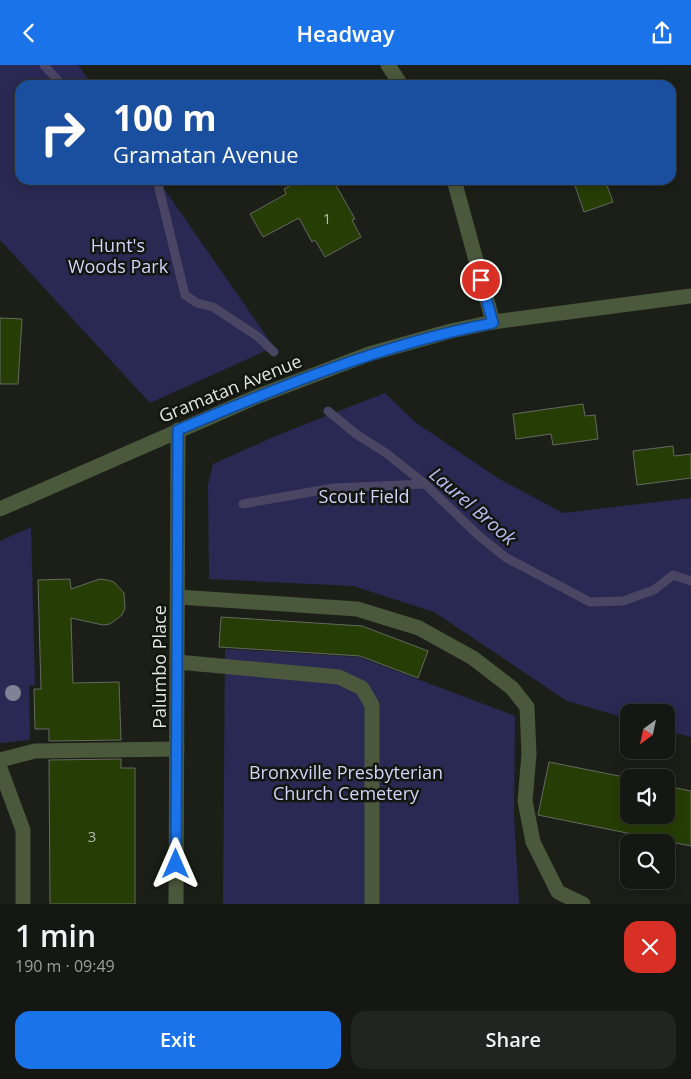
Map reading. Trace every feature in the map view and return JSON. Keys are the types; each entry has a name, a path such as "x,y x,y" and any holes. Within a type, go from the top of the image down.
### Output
{"street":[{"path":"388,65 398,80"},
{"path":"455,185 493,323"},
{"name":"Gramatan Avenue","path":"0,509 264,393 369,354 451,331 493,323 691,296"},
{"name":"Palumbo Place","path":"176,904 178,430"},
{"path":"178,597 357,609 419,627 479,663 512,688 527,707 528,754 525,801 533,842 558,892 583,904"},
{"path":"177,662 339,677 362,688 372,705 372,904"},
{"path":"0,760 35,751 177,749"},
{"path":"0,768 24,830 23,904"}],"green space":[{"name":"Hunt's Woods Park","path":"0,65 78,65 88,80 15,80 15,185 161,185 274,347 150,403 0,240"},
{"name":"Scout Field","path":"385,393 415,422 496,477 563,513 691,498 691,737 675,733 675,704 620,704 620,716 567,701 434,612 353,586 209,579 208,485 213,464 278,435"},
{"path":"31,527 35,685 29,685 30,740 0,743 0,541"},
{"name":"Bronxville Presbyterian Church Cemetery","path":"225,649 359,657 515,716 514,815 519,904 223,904"}],"building":[{"path":"292,185 336,185 355,219 352,220 361,237 325,257 315,240 312,242 299,218 263,237 250,214 286,194 284,189"},
{"path":"575,185 607,185 613,202 584,212"},
{"path":"0,318 22,319 18,384 0,384"},
{"path":"583,404 585,416 595,415 598,439 553,445 551,434 516,439 513,414"},
{"path":"673,446 674,456 691,454 691,478 637,485 633,451"},
{"path":"70,579 71,589 100,579 114,582 124,593 125,608 122,615 110,624 103,625 71,618 73,683 119,682 121,740 49,741 49,729 35,729 34,689 41,689 38,580"},
{"path":"221,617 362,626 428,651 418,678 360,656 219,647"},
{"path":"121,759 121,768 135,768 135,904 50,904 49,760"},
{"path":"549,762 620,776 620,824 675,824 675,788 691,791 691,846 675,843 675,834 632,834 538,815"}],"waterway":[{"name":"Laurel Brook","path":"44,65 58,80"},
{"name":"Laurel Brook","path":"158,185 185,295 197,303 213,307 257,336 274,352"},
{"name":"Laurel Brook","path":"328,411 356,434 386,453 425,484 478,535 505,557 590,602 623,601 654,590 673,575 691,581"},
{"path":"243,504 333,488 425,484"}],"route":[{"path":"176,864 178,430 310,375 369,354 451,331 493,323 481,280"}]}
